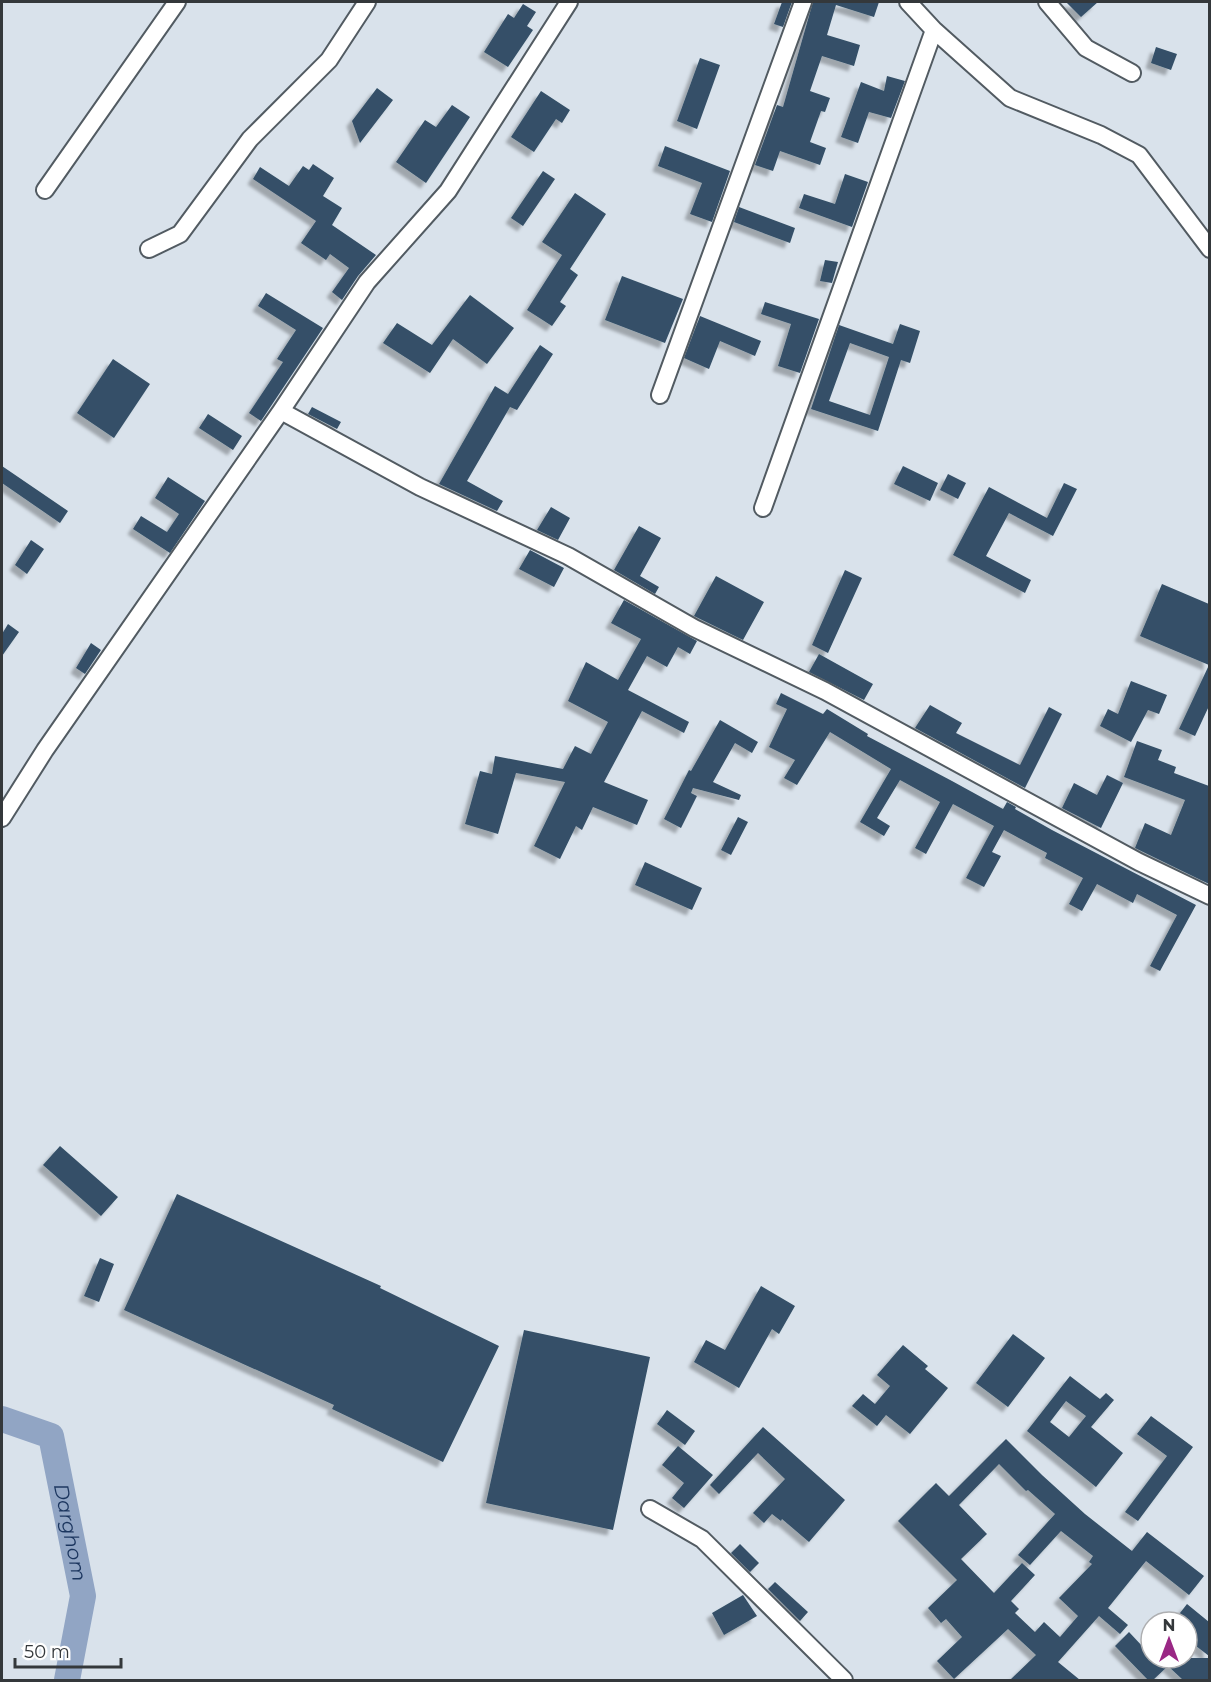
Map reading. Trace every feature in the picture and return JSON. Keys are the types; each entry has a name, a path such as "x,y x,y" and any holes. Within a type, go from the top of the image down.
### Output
{"street":[{"path":"45,190 177,2"},
{"path":"148,249 180,234 250,139 329,60 367,2"},
{"path":"2,818 45,750 367,282 448,191 569,2"},
{"path":"660,395 803,2"},
{"path":"908,2 934,30 1010,98 1101,135 1139,155 1209,249"},
{"path":"1047,2 1086,48 1132,73"},
{"path":"763,508 934,30"},
{"path":"280,411 420,487 568,556 694,628 825,691 1139,862 1209,896"},
{"path":"650,1509 702,1539 844,1680"}],"building":[{"path":"782,2 792,2 783,27 774,24"},
{"path":"813,2 879,2 874,17 836,5 827,35 860,45 854,66 822,56 810,91 830,98 825,112 821,111 810,142 826,148 820,165 780,151 773,171 755,165 777,105 783,107"},
{"path":"1066,2 1098,2 1081,17"},
{"path":"523,4 536,12 527,26 533,30 508,67 484,52 508,14 514,18"},
{"path":"1156,47 1177,54 1171,70 1151,63"},
{"path":"700,58 720,65 697,129 677,121"},
{"path":"887,76 905,81 891,118 869,112 858,143 841,137 861,82 884,91"},
{"path":"377,88 393,100 360,143 352,121"},
{"path":"541,91 570,110 562,123 556,119 534,152 511,137"},
{"path":"452,105 470,117 426,183 396,162 425,120 436,127"},
{"path":"665,146 730,171 712,222 690,214 702,183 658,166"},
{"path":"313,164 334,178 323,196 342,208 332,225 376,255 342,300 332,292 349,268 330,254 326,260 301,243 316,221 253,179 260,167 289,186 303,166 309,170"},
{"path":"543,171 555,179 523,226 511,218"},
{"path":"845,174 868,182 852,227 799,208 804,194 835,204"},
{"path":"575,193 606,214 570,269 578,275 560,302 566,306 552,326 527,310 562,255 542,242"},
{"path":"739,207 795,228 790,243 734,222"},
{"path":"825,260 838,262 832,283 820,281"},
{"path":"622,276 683,299 665,343 605,320"},
{"path":"266,293 323,328 261,421 249,413 283,362 277,359 296,330 258,306"},
{"path":"470,295 514,328 487,364 453,339 430,373 383,343 397,323 432,345"},
{"path":"765,302 819,319 800,373 778,366 791,324 761,314"},
{"path":"700,316 761,341 755,356 720,341 709,369 684,358"},
{"path":"900,324 920,331 910,363 901,360 878,431 811,409 839,325 893,344","holes":["850,343 889,357 870,415 829,401"]},
{"path":"540,345 553,354 517,410 510,407 467,481 503,501 497,511 439,484 495,386 508,394"},
{"path":"113,359 150,384 114,438 77,413"},
{"path":"312,407 341,422 337,429 308,414"},
{"path":"208,414 242,436 233,450 199,428"},
{"path":"2,466 68,511 60,523 2,483"},
{"path":"903,466 938,483 930,501 894,484"},
{"path":"948,474 966,483 958,499 940,490"},
{"path":"168,477 205,501 170,553 133,529 141,516 167,532 179,514 155,498"},
{"path":"1064,483 1077,489 1053,536 1009,513 986,556 1031,580 1025,593 953,555 989,487 1047,518"},
{"path":"551,507 570,518 558,540 537,530"},
{"path":"639,526 661,538 640,576 659,587 655,594 614,570"},
{"path":"31,540 44,549 27,574 15,565"},
{"path":"530,550 564,568 554,587 519,569"},
{"path":"845,570 862,578 828,653 812,645"},
{"path":"716,576 764,602 743,640 694,616"},
{"path":"1162,584 1209,604 1209,665 1140,636"},
{"path":"624,600 697,641 690,654 678,647 667,667 647,656 628,690 689,722 684,733 642,711 604,782 648,800 637,825 593,807 582,830 576,826 560,859 534,846 565,782 516,773 498,834 465,824 480,771 492,774 495,756 563,769 575,746 591,754 608,722 568,701 586,662 618,680 641,639 611,623"},
{"path":"8,624 19,632 2,656 2,634"},
{"path":"91,643 101,650 85,674 76,668"},
{"path":"819,654 873,684 864,700 809,672"},
{"path":"1209,665 1209,706 1195,736 1179,729"},
{"path":"1131,681 1167,695 1159,714 1148,710 1131,742 1100,726 1108,709 1118,714"},
{"path":"781,693 823,714 827,709 868,734 867,736 1003,809 1007,802 1052,830 1196,905 1160,971 1150,966 1177,915 1137,894 1133,903 1097,884 1082,911 1069,904 1083,878 1045,858 1047,853 1004,830 992,852 1001,856 984,887 966,878 994,826 953,804 926,854 915,848 940,802 900,780 877,818 890,826 884,836 860,822 891,769 830,732 797,785 784,778 795,760 769,747 787,709 776,704"},
{"path":"930,705 962,723 956,733 1020,765 1049,707 1062,714 1025,788 915,728"},
{"path":"720,720 758,742 752,753 735,743 713,782 741,795 739,800 693,788 691,793 697,796 681,828 664,819 689,770 691,771"},
{"path":"1137,741 1162,750 1158,760 1176,767 1174,773 1209,786 1209,884 1135,848 1145,823 1171,835 1185,800 1124,777"},
{"path":"1107,775 1123,783 1101,828 1062,808 1074,783 1097,795"},
{"path":"738,817 748,822 731,855 721,850"},
{"path":"645,862 702,888 692,910 635,885"},
{"path":"60,1146 118,1197 101,1216 43,1165"},
{"path":"177,1194 381,1286 380,1288 499,1346 443,1462 332,1409 334,1405 124,1310"},
{"path":"100,1258 114,1264 99,1302 84,1296"},
{"path":"761,1286 795,1306 779,1334 772,1329 739,1388 694,1362 706,1340 725,1350"},
{"path":"524,1330 650,1357 613,1530 486,1503"},
{"path":"1013,1334 1045,1358 1008,1407 976,1383"},
{"path":"903,1345 928,1366 925,1369 948,1388 910,1434 886,1415 877,1426 852,1406 863,1394 875,1404 890,1386 877,1375"},
{"path":"1070,1376 1100,1399 1106,1393 1114,1400 1091,1427 1123,1453 1096,1487 1027,1431","holes":["1066,1401 1086,1416 1069,1437 1050,1422"]},
{"path":"667,1410 695,1431 685,1445 657,1424"},
{"path":"1151,1416 1193,1447 1138,1521 1125,1512 1167,1456 1137,1434"},
{"path":"763,1427 845,1500 809,1542 782,1519 781,1521 772,1514 764,1523 753,1513 785,1479 758,1453 719,1494 710,1485"},
{"path":"1006,1439 1085,1514 1132,1551 1147,1532 1204,1576 1189,1595 1146,1561 1108,1608 1128,1625 1120,1634 1099,1616 1058,1662 1080,1680 1010,1680 1036,1655 1008,1629 954,1679 937,1661 962,1637 946,1619 941,1623 928,1608 957,1580 898,1521 936,1483 949,1496","holes":["999,1464 1026,1491 1028,1490 1055,1514 1018,1555 1030,1565 1061,1531 1093,1556 1089,1562 1092,1564 1059,1598 1078,1616 1060,1637 1044,1622 1035,1632 1015,1613 1019,1609 1011,1601 1035,1575 1022,1563 994,1593 961,1559 987,1534 959,1505"]},
{"path":"678,1446 713,1475 684,1508 672,1498 684,1483 662,1465"},
{"path":"740,1544 759,1563 750,1572 731,1553"},
{"path":"775,1582 808,1612 800,1621 768,1589"},
{"path":"743,1595 757,1616 724,1635 712,1613"},
{"path":"1187,1604 1194,1610 1182,1610"},
{"path":"1199,1614 1209,1622 1209,1656 1199,1648"},
{"path":"1129,1632 1139,1643 1139,1670 1164,1670 1153,1680 1148,1680 1115,1646"},
{"path":"1199,1658 1209,1658 1209,1680 1183,1680 1172,1670 1199,1670"}],"waterway":[{"name":"Darghоm","path":"2,1419 51,1436 83,1596 67,1680"}]}
